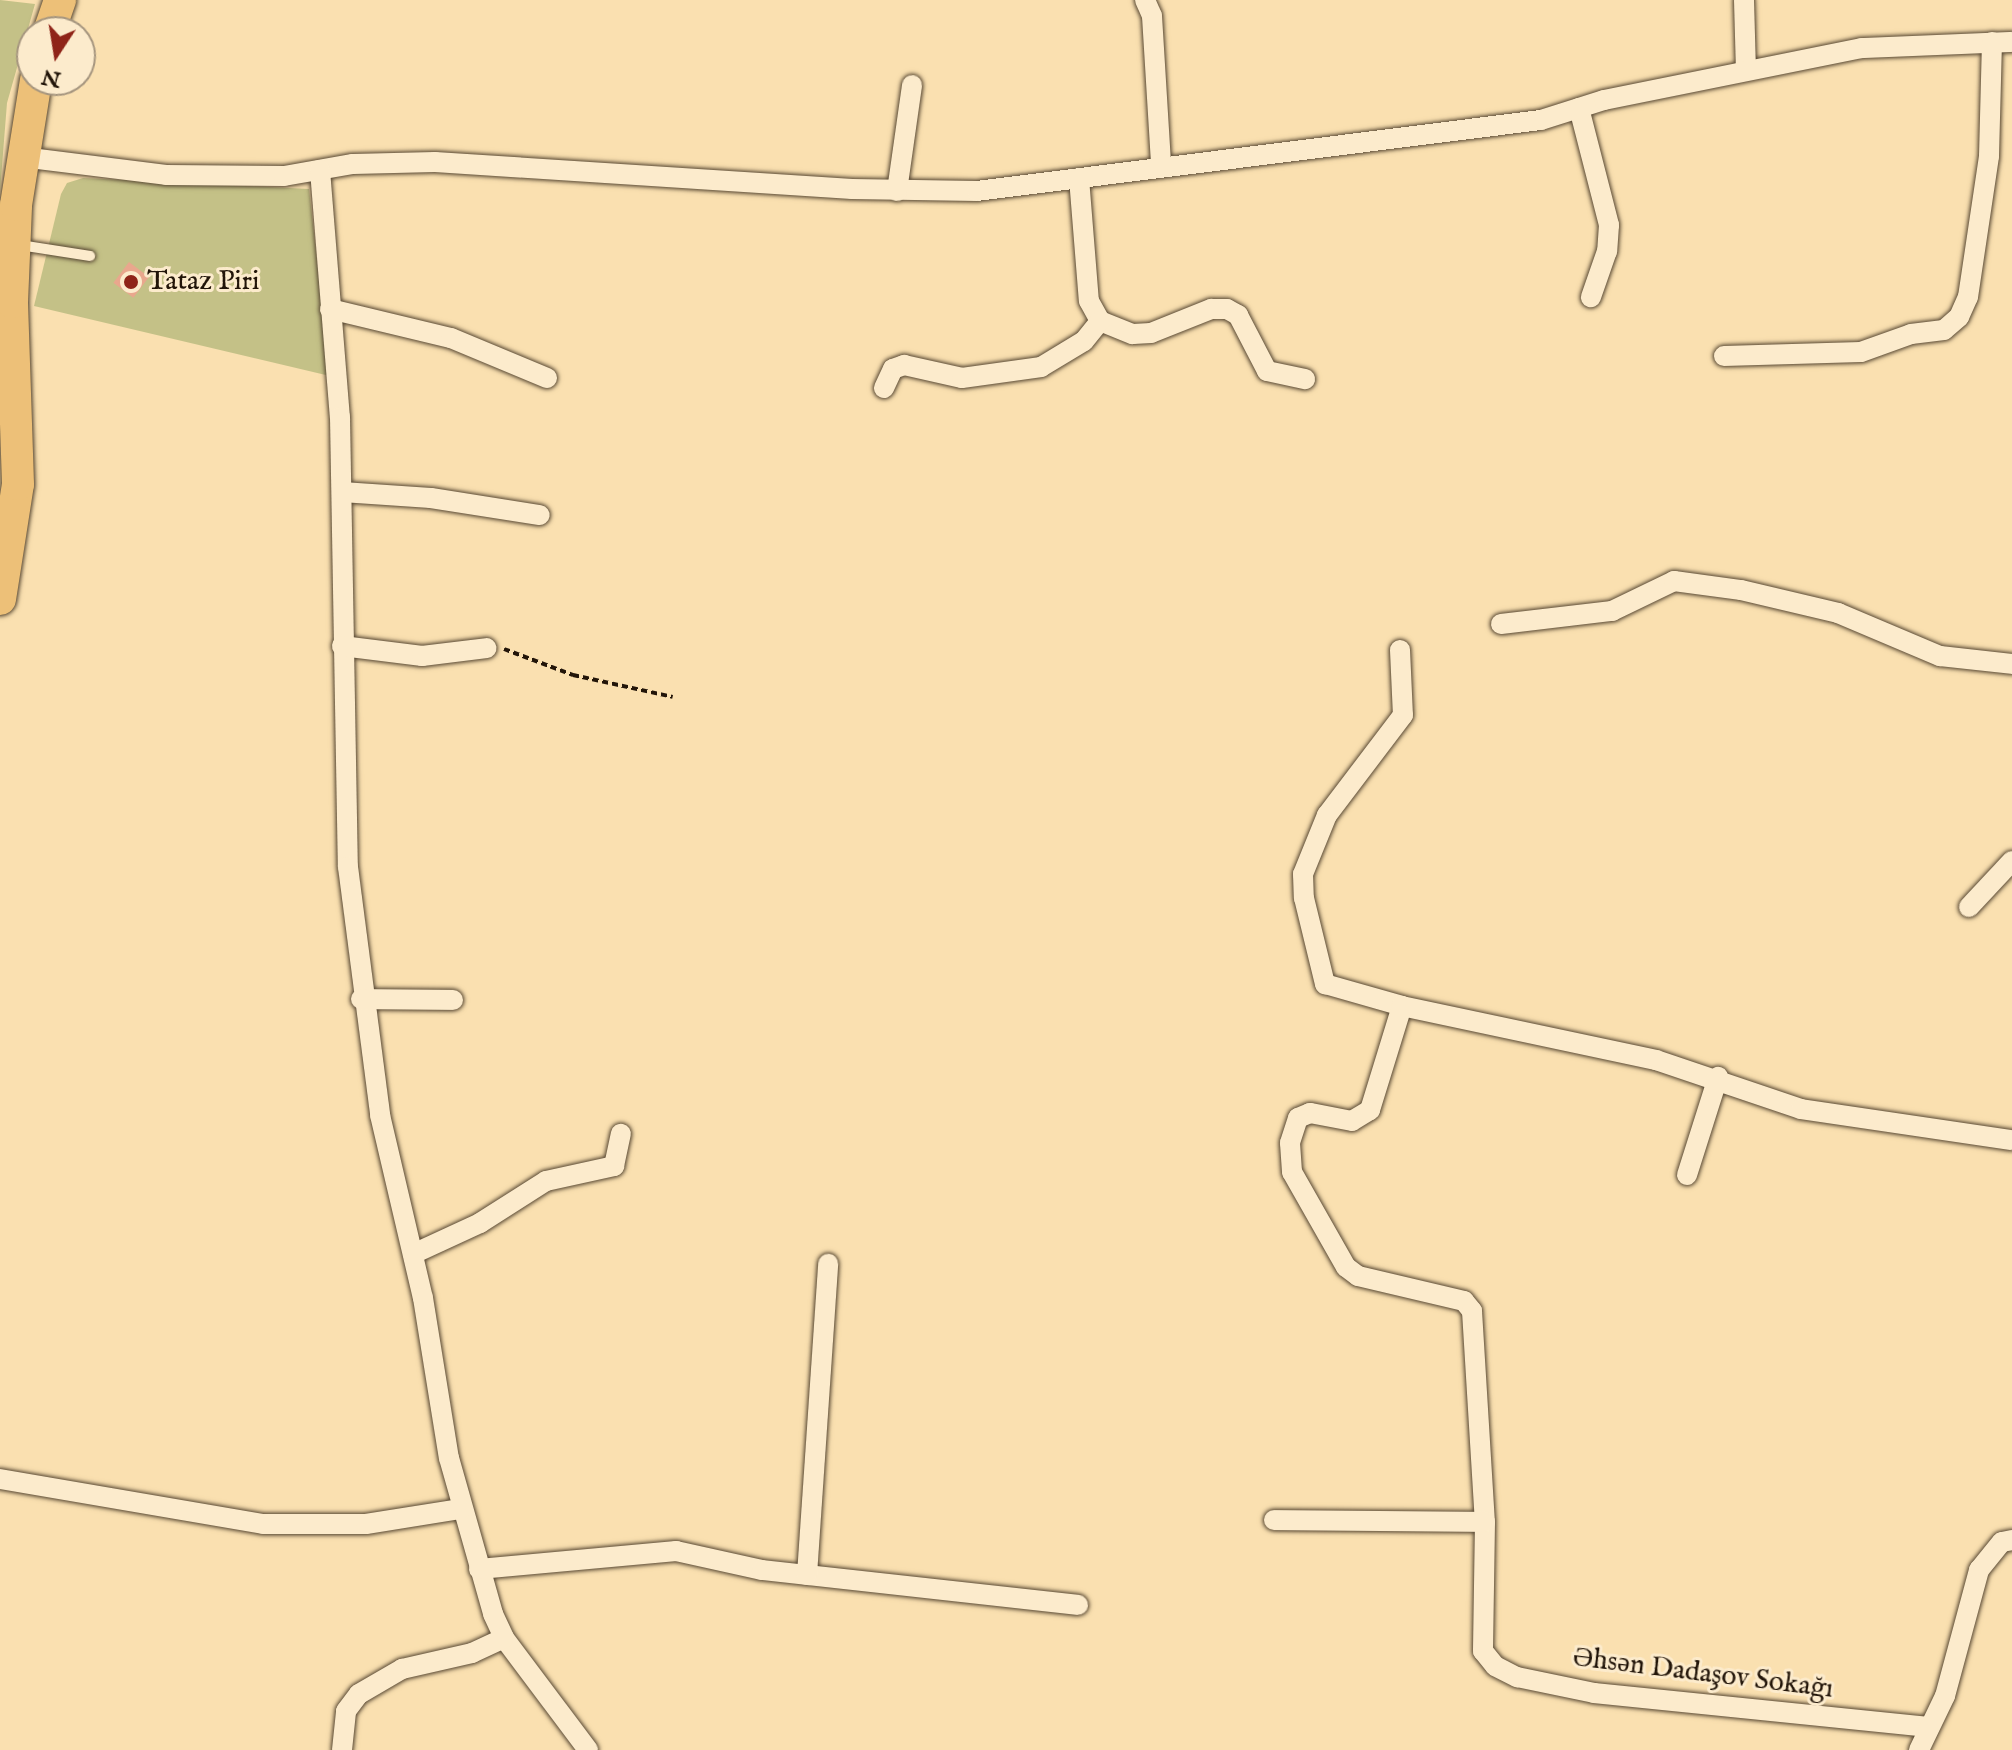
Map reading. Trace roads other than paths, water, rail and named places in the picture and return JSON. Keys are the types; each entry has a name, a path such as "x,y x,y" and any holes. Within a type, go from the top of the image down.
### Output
{"main road":[{"path":"0,599 18,484 14,244 22,157 33,96"}],"street":[{"path":"1145,0 1152,16 1161,165"},
{"path":"1744,0 1746,70"},
{"path":"22,157 166,175 258,177 435,162 897,191 977,191 1161,165 1541,120 1579,108 1746,70 1862,48 2002,42 1968,297 1959,317 1944,330 1911,334 1861,352 1724,356"},
{"path":"897,191 912,85"},
{"path":"1579,108 1609,225 1607,251 1591,297"},
{"path":"320,170 342,492 342,646 348,867 361,999 380,1115 413,1254 461,1509 479,1569 504,1638 588,1750"},
{"path":"1079,178 1089,301 1100,321 1133,334 1151,333 1211,309 1227,309 1238,315 1267,371 1305,379"},
{"path":"330,309 451,338 547,378"},
{"path":"884,388 893,369 904,365 962,378 1041,367 1084,341 1100,321"},
{"path":"342,492 431,498 540,515"},
{"path":"1501,624 1612,611 1674,581 1741,590 1838,613 1940,656 2012,664"},
{"path":"342,646 422,656 487,648"},
{"path":"1400,650 1403,715 1327,815 1303,874 1304,898 1325,984 1402,1006 1718,1077 1801,1109 2012,1140"},
{"path":"1969,907 2012,861"},
{"path":"361,999 453,1000"},
{"path":"1274,1520 1485,1522 1472,1311 1464,1301 1358,1276 1346,1267 1292,1172 1290,1143 1298,1118 1310,1113 1352,1121 1370,1110 1402,1006"},
{"path":"1687,1175 1718,1077"},
{"path":"413,1254 480,1223 546,1181 614,1166 621,1134"},
{"path":"807,1575 828,1264"},
{"path":"0,1479 263,1524 366,1524 461,1509"},
{"name":"Əhsən Dadaşov Sokağı","path":"1485,1522 1483,1651 1495,1666 1517,1677 1594,1693 1926,1727"},
{"path":"1919,1750 1926,1727 1945,1696 1979,1570 2002,1542 2012,1540"},
{"path":"479,1569 676,1551 807,1575 1078,1605"},
{"path":"342,1750 346,1711 359,1694 402,1669 472,1653 504,1638"}],"lane":[{"path":"14,244 90,256"}],"place":[{"name":"Tataz Piri","path":"131,282"}]}
